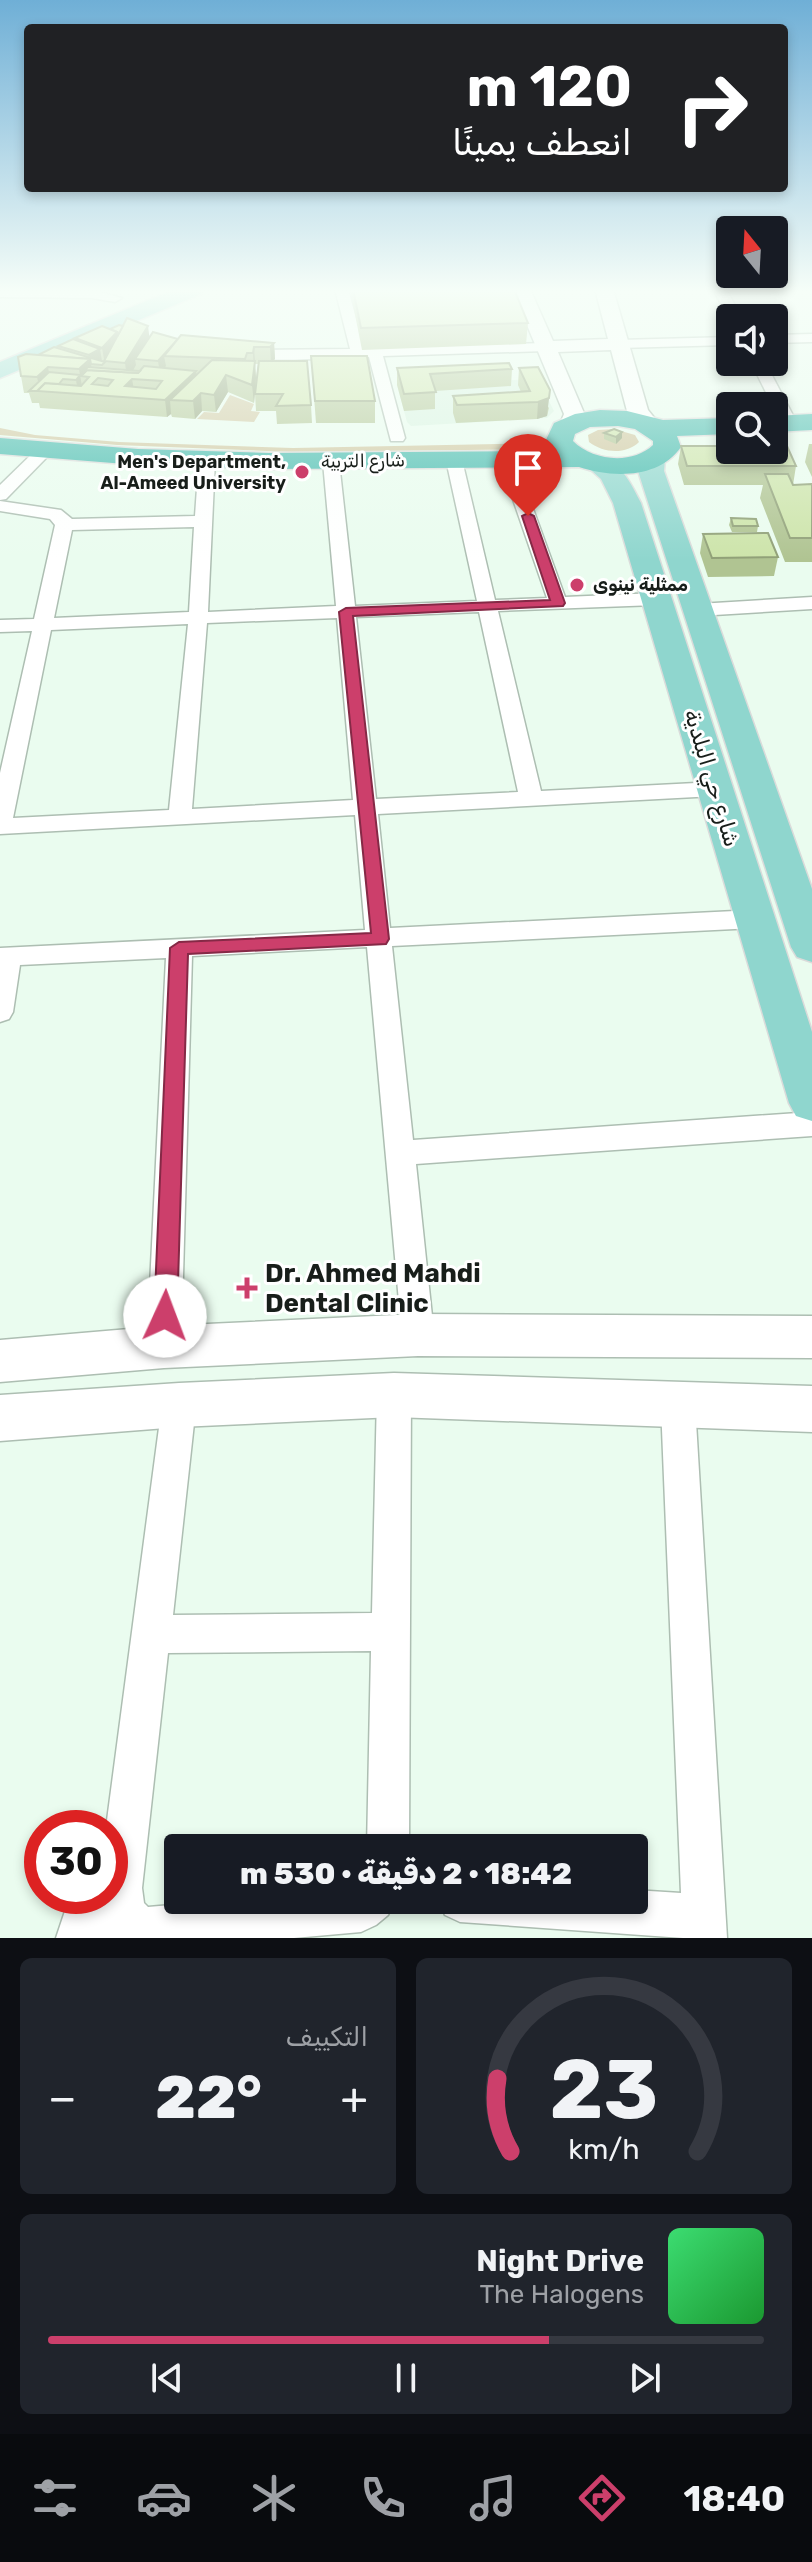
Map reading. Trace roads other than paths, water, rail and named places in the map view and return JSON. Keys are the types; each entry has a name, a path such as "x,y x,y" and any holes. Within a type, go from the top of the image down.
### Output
{"highway":[{"name":"شارع التربية","path":"0,446 48,437 397,438 535,435 571,424 609,418 649,425 686,438"},
{"path":"571,424 559,435 559,442 571,454 589,461"},
{"path":"649,425 666,439 667,447 657,457"},
{"path":"788,429 812,443"},
{"path":"686,438 716,430"},
{"name":"شارع التربية","path":"48,437 207,460 331,462 507,459 621,465 657,457 686,438"},
{"path":"686,438 716,443"}],"main road":[{"path":"560,379 575,414 576,420 571,424"},
{"path":"629,379 639,415 649,425"},
{"name":"شارع حي البلدية","path":"657,457 644,503 656,599 812,1103"},
{"name":"شارع حي البلدية","path":"589,461 612,475 644,503 698,610 812,947"},
{"path":"0,1361 164,1347 418,1335 812,1337"},
{"path":"0,1418 179,1405 394,1395 812,1409"}],"street":[{"path":"382,379 397,438"},
{"path":"0,495 48,437"},
{"path":"507,459 558,603"},
{"path":"180,817 198,618 207,460"},
{"path":"454,460 531,798"},
{"path":"331,462 418,1335"},
{"path":"0,506 55,514 63,519 64,525 0,826 715,789"},
{"path":"64,525 204,521"},
{"path":"0,626 656,599"},
{"path":"698,610 812,603"},
{"path":"0,1012 4,957 755,919"},
{"path":"164,1347 179,948"},
{"path":"401,1153 812,1124"},
{"path":"388,1834 394,1395"},
{"path":"128,1822 179,1405"},
{"path":"587,1914 704,1927 678,1405"},
{"path":"151,1634 391,1632"},
{"path":"78,1938 81,1927 123,1914 140,1930 317,1914"}],"place":[{"name":"Men's Department, Al-Ameed University","path":"302,472"},
{"name":"ممثلية نينوى","path":"577,585"},
{"name":"Dr. Ahmed Mahdi Dental Clinic","path":"247,1288"}]}
